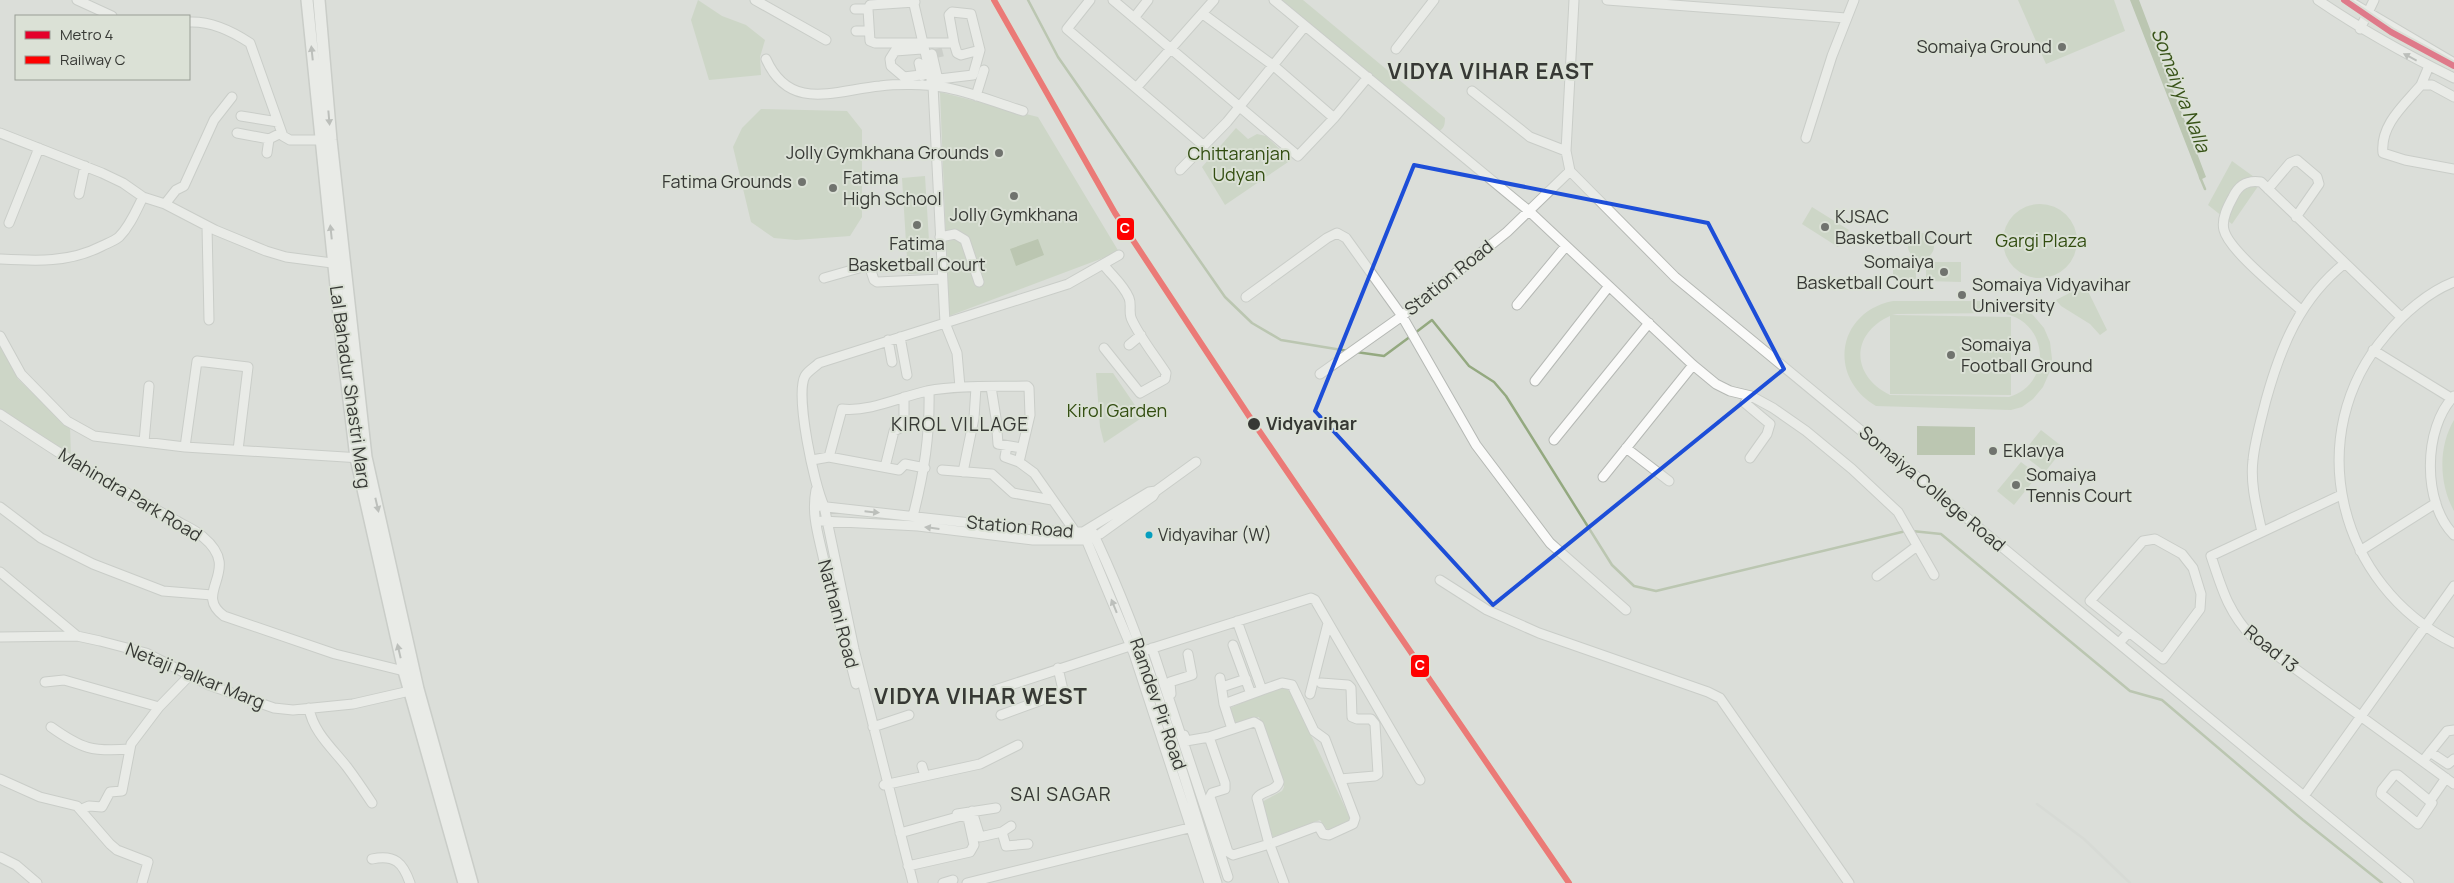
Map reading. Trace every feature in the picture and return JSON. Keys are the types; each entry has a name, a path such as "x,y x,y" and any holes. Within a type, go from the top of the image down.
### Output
{"main road":[{"name":"Lal Bahadur Shastri Marg","path":"306,0 320,75"},
{"name":"Lal Bahadur Shastri Marg","path":"319,0 320,75 361,458 414,690 464,883"},
{"name":"Lal Bahadur Shastri Marg","path":"387,572 404,671 414,690 472,883"}],"street":[{"path":"756,0 826,40"},
{"path":"1090,0 1067,29 1204,146"},
{"path":"1113,0 1298,156 1334,118 1368,77"},
{"path":"1134,18 1148,0"},
{"path":"1136,88 1214,0"},
{"path":"1274,0 1529,211 1693,365 1716,384 1730,391 1751,396 1773,408 1806,431 1844,463 1898,512 1934,575"},
{"path":"1396,49 1434,0"},
{"path":"1570,171 1566,151 1574,0"},
{"path":"1607,0 1846,18"},
{"path":"1806,138 1846,18 1854,0"},
{"path":"2318,0 2360,29 2454,78"},
{"path":"2347,0 2454,63"},
{"path":"2360,29 2369,14 2374,0"},
{"path":"81,1 110,15"},
{"path":"928,51 875,43 868,38 868,9 870,5 914,1 928,51 945,323 957,353 960,387"},
{"path":"855,9 868,9"},
{"path":"766,59 772,72 784,84 816,95 847,93 930,79 973,75 980,50 972,16 952,12 949,15 952,47 956,53 961,55 980,50"},
{"path":"1203,14 1274,66 1334,118"},
{"path":"190,22 212,25 238,35 250,43 281,133 290,140 326,140"},
{"path":"1180,170 1239,108 1305,26"},
{"path":"856,31 868,31"},
{"path":"952,47 928,51 895,51 890,59 892,68 900,76 930,79 1023,111"},
{"path":"919,63 930,79"},
{"path":"2429,66 2421,85 2388,123 2382,143 2383,153 2405,160 2454,169"},
{"path":"976,96 984,70"},
{"path":"2421,85 2432,85 2454,97"},
{"path":"1472,91 1530,137 1566,151"},
{"path":"165,204 176,190 184,186 214,120 232,97"},
{"path":"241,116 278,122"},
{"path":"0,133 85,166 124,183 143,197 165,204 207,226 286,257 339,264"},
{"path":"237,133 268,139 281,133"},
{"path":"266,153 268,139"},
{"path":"9,223 40,148"},
{"path":"2268,189 2290,163 2297,160 2318,177 2320,184 2296,216"},
{"path":"79,194 85,166"},
{"name":"Station Road","path":"1320,374 1402,316 1506,232 1570,171"},
{"name":"Somaiya College Road","path":"1570,171 1675,277 2409,883"},
{"path":"2302,310 2235,249 2224,231 2223,220 2238,189 2243,184 2252,181 2261,182 2401,317"},
{"path":"0,259 42,261 86,255 118,238 130,224 143,197"},
{"path":"207,226 209,320"},
{"path":"940,237 955,234 965,240 979,282"},
{"path":"1246,297 1327,238 1337,234 1346,238 1402,316 1476,445 1550,543 1626,610"},
{"path":"1517,305 1566,246"},
{"path":"816,490 802,410 802,388 805,376 819,363 1068,284 1119,256"},
{"path":"1104,348 1137,391 1143,393 1166,376 1130,319 1130,300 1113,273 1108,271 1106,263"},
{"path":"2262,532 2254,493 2252,461 2259,426 2278,358 2302,310 2328,277 2345,263"},
{"path":"824,278 866,266 870,268 876,282 942,279"},
{"path":"2454,282 2444,286 2401,317 2373,350 2355,383 2343,419 2338,457 2341,495 2352,534 2370,570 2395,602 2425,627 2454,643"},
{"path":"1535,382 1609,286"},
{"path":"1554,440 1649,323"},
{"path":"1129,345 1141,335"},
{"path":"0,336 21,374 67,421 94,436 185,447 361,458"},
{"path":"892,362 890,350 898,348 895,338"},
{"path":"895,338 907,375"},
{"path":"2373,350 2453,397 2435,430 2429,465 2436,503 2454,535"},
{"path":"185,447 197,361 248,367 238,450"},
{"path":"1603,477 1693,365"},
{"path":"144,442 149,386"},
{"path":"829,457 842,409 856,410 929,391 960,387 1029,388 1030,415 1019,462"},
{"path":"963,472 974,418 976,387"},
{"path":"991,387 998,435 997,442 999,445 1022,448"},
{"path":"914,516 925,468 930,427 929,391"},
{"path":"1750,458 1767,434 1770,424 1745,404 1751,396"},
{"path":"885,468 894,431 900,428 904,418 904,397"},
{"name":"Mahindra Park Road","path":"0,414 81,468 202,536 219,556 221,565 212,595"},
{"name":"Ramdev Pir Road","path":"1007,446 1005,457 1019,462 1034,473 1052,500 1085,535 1102,566 1136,649 1195,826"},
{"path":"1626,448 1669,481"},
{"path":"812,460 829,457 901,470 905,464 925,468"},
{"name":"Station Road","path":"813,506 1085,535 1149,492 1156,491 1196,462"},
{"path":"942,470 992,474 1013,493 1052,500"},
{"name":"Nathani Road","path":"816,490 813,506 815,521 829,584 871,724"},
{"name":"Nathani Road","path":"816,490 824,506 871,724 911,883"},
{"name":"Road 13","path":"2341,495 2211,556 2226,603 2238,622 2253,638 2454,784"},
{"path":"2360,551 2436,503"},
{"path":"0,507 41,538 93,564 164,591 212,595 216,610 224,616 335,654 404,671"},
{"path":"847,522 848,509"},
{"path":"815,521 826,520 918,526 1033,540 1085,535"},
{"path":"2081,612 2143,541 2155,539 2182,554 2193,568 2200,594 2200,609 2152,671"},
{"path":"1877,576 1915,543"},
{"path":"0,572 77,636"},
{"path":"1440,580 1487,610 1539,633 1708,692 1720,698 1848,883"},
{"path":"2304,796 2454,586"},
{"path":"995,690 1058,668 1136,649 1152,648 1310,598 1315,600 1420,780"},
{"path":"2090,601 2163,659"},
{"path":"1237,622 1262,690"},
{"path":"1310,694 1328,623"},
{"path":"2119,644 2129,632"},
{"name":"Netaji Palkar Marg","path":"0,637 77,636 146,653 209,685 274,708 293,710 353,704 414,690"},
{"path":"1233,645 1251,694"},
{"path":"1152,648 1228,876"},
{"path":"1188,654 1192,674 1172,681 1169,687 1185,739 1190,742 1254,722 1259,725 1279,782 1276,788 1259,795 1257,798 1270,844 1284,883"},
{"path":"1001,715 1061,694 1063,690 1058,668"},
{"path":"82,809 89,806 102,807 110,792 122,791 131,744 159,707 190,675"},
{"path":"1232,729 1221,695 1221,682 1235,683 1246,679"},
{"path":"45,682 64,680 159,707"},
{"path":"1235,683 1240,698"},
{"path":"1209,737 1225,783 1225,788 1212,793 1210,797 1228,852 1233,855 1270,844 1315,827 1319,827 1323,834 1329,835 1353,824 1355,818 1325,739 1314,731 1292,685 1282,683 1224,704"},
{"path":"1321,683 1348,685 1351,688 1352,717 1357,720 1371,719 1375,724 1378,774 1375,776 1340,778"},
{"path":"309,708 311,721 318,733 352,774 372,803"},
{"path":"871,724 909,715"},
{"path":"51,727 74,744 101,752 130,750"},
{"path":"2423,761 2447,731 2454,730"},
{"path":"885,782 923,771 980,764 1018,745"},
{"path":"1170,750 1184,745"},
{"path":"2430,752 2448,764 2454,759"},
{"path":"2430,801 2396,774 2381,792 2382,795 2417,824 2420,823 2432,805 2430,801 2446,778"},
{"path":"0,779 40,797 82,809 117,850 148,862 142,883"},
{"name":"Nathani Road","path":"885,782 900,832 911,883"},
{"path":"900,832 972,811 982,812 996,808"},
{"path":"972,811 980,837 1002,832 1011,826"},
{"path":"900,832 961,816 968,818 974,845 970,852 908,866"},
{"path":"966,883 1195,826"},
{"path":"1195,826 1209,883"},
{"path":"1195,826 1217,883"},
{"path":"1002,832 1006,846 1028,844"},
{"path":"372,859 386,856 397,862 404,867 410,883"},
{"path":"0,857 16,865 36,883"},
{"path":"943,883 953,880"}],"highlighted area":[{"path":"1414,165 1708,223 1784,369 1493,605 1315,411"}],"green space":[{"path":"698,0 722,16 746,25 765,40 760,57 761,75 709,80 691,20"},
{"path":"1277,0 1303,0 1445,118 1443,128 1435,133"},
{"name":"Somaiya Ground","path":"2018,0 2114,0 2125,31 2046,64"},
{"name":"Jolly Gymkhana","path":"940,92 1038,117 1119,252 949,316"},
{"name":"Fatima Grounds","path":"761,109 847,111 862,130 862,217 850,236 796,240 774,238 751,222 733,147 742,128"},
{"name":"Chittaranjan Udyan","path":"1236,128 1248,139 1257,134 1266,136 1291,160 1225,205 1202,167"},
{"path":"2232,161 2261,182 2232,224 2208,205"},
{"name":"Fatima Basketball Court","path":"925,176 931,273 908,274 902,178"},
{"name":"Gargi Plaza","path":"2040,204 2061,210 2071,220 2077,241 2071,262 2061,272 2040,278 2019,272 2009,262 2003,241 2009,220 2019,210"},
{"name":"KJSAC Basketball Court","path":"1812,207 1849,230 1838,247 1802,224"},
{"path":"1921,233 1930,237 1934,246 1930,255 1921,259 1912,255 1908,246 1912,237"},
{"name":"Somaiya Basketball Court","path":"1926,262 1961,262 1961,282 1926,281"},
{"path":"1893,263 1916,264 1916,279 1893,278"},
{"path":"2085,285 2107,330 2100,335 2090,324 2061,306 2056,300"},
{"path":"1893,301 2004,301 2016,303 2033,315 2044,328 2050,342 2052,359 2050,371 2043,387 2033,399 2022,407 2011,410 1876,406 1860,394 1850,379 1845,363 1845,347 1850,331 1860,318 1874,307","holes":["2000,313 2016,317 2028,326 2036,338 2040,352 2039,366 2034,379 2024,390 2009,397 1890,395 1877,387 1868,377 1862,366 1860,355 1862,344 1868,333 1877,324 1890,316 1890,394 2011,395 2011,317 1892,315"]},
{"path":"0,344 18,379 64,423 70,426 71,457 0,409"},
{"name":"Kirol Garden","path":"1096,373 1113,373 1143,417 1104,443 1100,427"},
{"path":"2454,420 2454,511 2445,489 2442,466 2445,442"},
{"path":"2041,430 2064,448 2045,472 2022,454"},
{"name":"Somaiya Tennis Court","path":"2021,462 2038,475 2014,505 1997,491"},
{"path":"1284,685 1292,695 1351,820 1329,832 1320,820 1273,837 1260,803 1282,791 1284,787 1259,717 1236,724 1230,708"}],"shaded area":[{"path":"2130,0 2139,0 2206,177 2200,180"},
{"path":"1038,239 1044,255 1016,266 1010,249"},
{"path":"1917,426 1975,427 1975,455 1917,455"}],"waterway":[{"path":"1028,0 1058,57 1225,297 1252,323 1281,340 1348,351"},
{"name":"Somaiyya Nalla","path":"2200,177 2205,189"},
{"path":"1415,333 1432,320 1469,366 1494,382 1506,396 1612,565 1634,586 1656,591 1906,531"},
{"path":"1356,352 1384,356 1411,336"},
{"path":"1912,531 1941,534 2130,691 2162,700 2303,820 2382,883"}],"tunnel":[{"path":"934,54 946,51"}],"railway":[{"path":"2037,804 2084,839 2130,883"}],"metro line":[{"name":"4","path":"2344,0 2391,32 2454,66"}],"rail line":[{"name":"C","path":"994,0 1115,213 1249,416 1569,883"}],"place":[{"name":"Somaiya Ground","path":"2062,47"},
{"name":"Jolly Gymkhana Grounds","path":"999,153"},
{"name":"Fatima Grounds","path":"802,182"},
{"name":"Fatima High School","path":"833,188"},
{"name":"Jolly Gymkhana","path":"1014,196"},
{"name":"Fatima Basketball Court","path":"917,225"},
{"name":"KJSAC Basketball Court","path":"1825,227"},
{"name":"Somaiya Basketball Court","path":"1944,272"},
{"name":"Somaiya Vidyavihar University","path":"1962,295"},
{"name":"Somaiya Football Ground","path":"1951,355"},
{"name":"Vidyavihar","path":"1254,424"},
{"name":"Eklavya","path":"1993,451"},
{"name":"Somaiya Tennis Court","path":"2016,485"},
{"name":"Vidyavihar (W)","path":"1149,535"}],"district":[{"name":"VIDYA VIHAR EAST","path":"1491,71"},
{"name":"KIROL VILLAGE","path":"960,424"},
{"name":"VIDYA VIHAR WEST","path":"981,696"},
{"name":"SAI SAGAR","path":"1061,794"}]}
